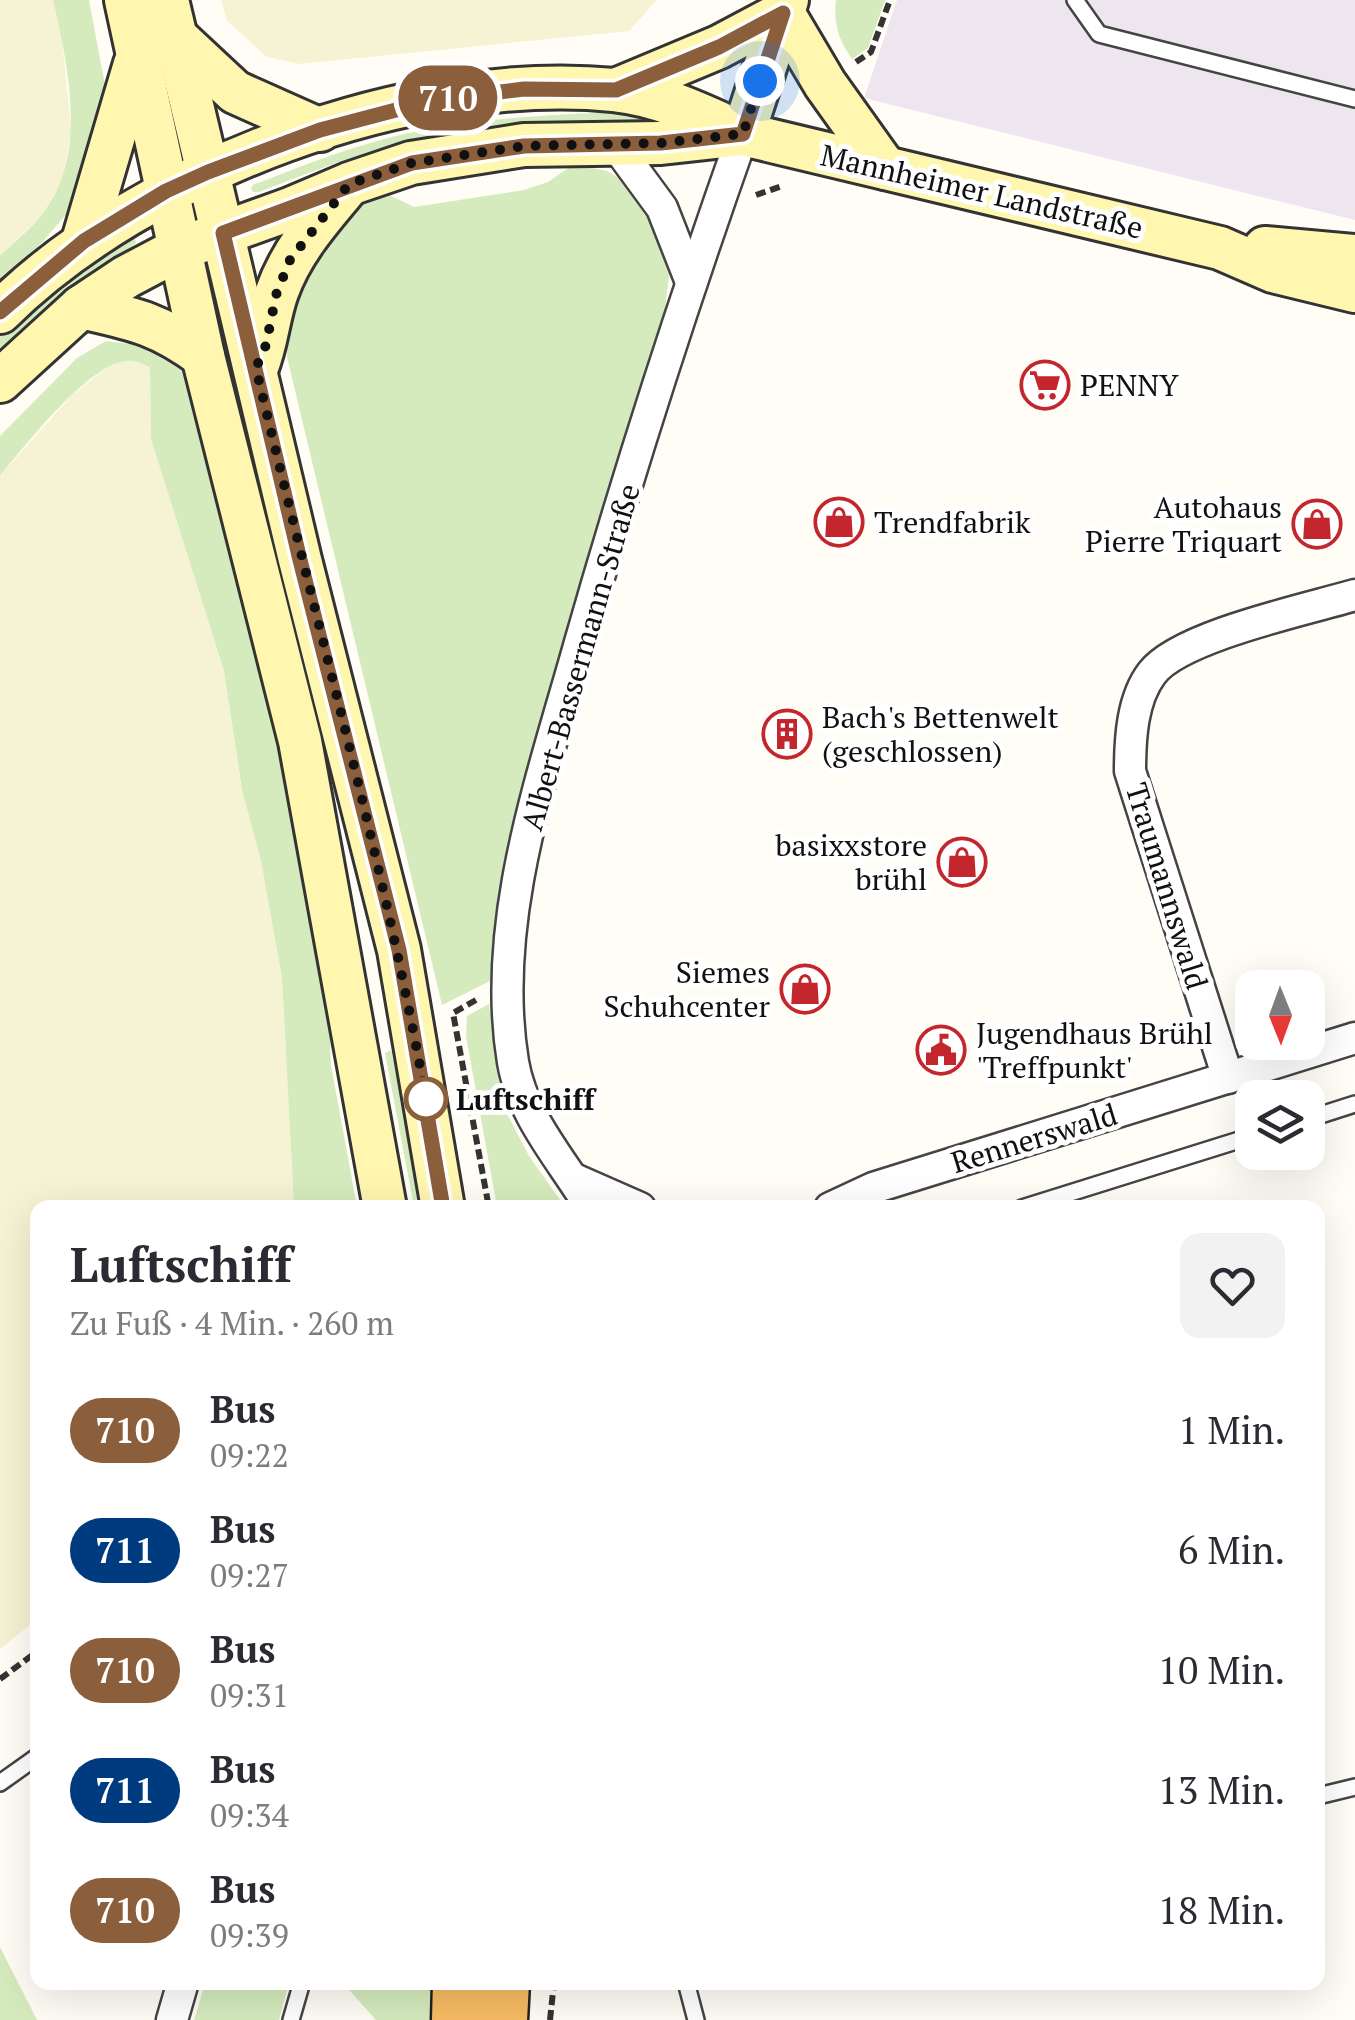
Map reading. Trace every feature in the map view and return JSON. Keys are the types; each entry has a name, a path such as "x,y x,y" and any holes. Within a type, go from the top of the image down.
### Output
{"highway":[{"path":"457,2020 458,1990"},
{"path":"502,2020 504,1990"}],"main road":[{"path":"126,0 235,92 320,130"},
{"path":"616,90 719,47 785,6"},
{"path":"743,134 785,6"},
{"path":"785,6 824,84 885,168"},
{"path":"160,30 208,172 399,950 442,1200"},
{"path":"160,30 166,191 203,356 300,741 384,1200"},
{"path":"84,241 160,30"},
{"name":"Mannheimer Landstraße","path":"0,312 84,241 166,191 208,172 320,130 434,100 524,89 616,90 681,104 743,134 1220,248 1273,271 1355,291"},
{"name":"Mannheimer Landstraße","path":"0,381 81,307 178,249 412,163 506,148 661,143 743,134"},
{"path":"256,368 290,260 349,184"},
{"name":"Mannheimer Landstraße","path":"1220,248 1276,248 1355,256"},
{"path":"81,307 147,322 172,333 203,356"}],"street":[{"name":"Albert-Bassermann-Straße","path":"586,1200 532,1118 513,1064 508,990 514,908 538,797 598,580 691,282 743,134"},
{"path":"614,144 662,208 691,282"},
{"name":"Traumannswald","path":"1228,1078 1130,771 1130,739 1136,708 1152,672 1177,654 1209,639 1355,595"},
{"name":"Rennerswald","path":"847,1200 873,1188 1355,1038"},
{"path":"574,1179 622,1200"},
{"path":"172,2020 181,1990"}],"lane":[{"path":"1075,0 1099,34 1355,99"},
{"path":"1325,1114 1355,1104"},
{"path":"1048,1200 1235,1141"},
{"path":"0,1783 30,1762"},
{"path":"1325,1794 1355,1787"},
{"path":"291,2020 300,1990"},
{"path":"688,1990 696,2020"}],"path":[{"path":"871,52 890,0"},
{"path":"0,1679 30,1657"},
{"path":"550,2020 553,1990"}],"shaded area":[{"path":"0,0 53,0 62,39 71,128 63,179 45,212 0,256"},
{"path":"221,0 657,0 629,31 299,64 267,57 227,21"},
{"path":"897,0 1355,0 1355,220 864,98"},
{"path":"123,360 150,367 151,439 224,671 241,785 261,861 282,978 294,1200 30,1200 30,1625 0,1649 0,476 72,395"}],"green space":[{"path":"53,0 89,0 107,96 88,189 0,291 0,256 44,212 58,189 66,164 71,109"},
{"path":"836,0 885,0 868,48 852,59 838,31"},
{"path":"666,113 671,124 533,126 430,137 362,154 259,192 251,189 339,153 417,131 492,120"},
{"path":"574,164 607,171 630,185 653,219 670,266 665,310 495,944 492,980 442,1005 287,357 288,305 333,224 365,199 385,193 414,207 524,190 548,182"},
{"path":"135,238 136,243 39,313 0,349 0,335 43,294 119,239"},
{"path":"106,341 133,345 164,356 192,383 271,663 327,963 331,1065 356,1200 294,1200 282,978 261,861 242,790 224,671 151,439 150,367 127,361 95,376 58,408 0,476 0,436 77,358"},
{"path":"489,1004 502,1104 529,1156 560,1200 496,1200 466,1036 467,1016"},
{"path":"391,1050 423,1200 413,1200 385,1053"},
{"path":"0,1947 37,2020 0,2020"},
{"path":"203,1990 287,1990 279,2020 194,2020"},
{"path":"349,1990 443,1990 441,2020 376,2020"}],"bus line":[{"name":"710","path":"0,312 84,241 166,191 208,172 320,130 434,100 524,89 616,90 719,47 783,13 743,134 661,143 524,146 412,163 223,233 300,560 399,950 442,1200"}],"place":[{"name":"PENNY","path":"1045,385"},
{"name":"Trendfabrik","path":"839,522"},
{"name":"Autohaus Pierre Triquart","path":"1317,524"},
{"name":"Bach's Bettenwelt (geschlossen)","path":"787,734"},
{"name":"basixxstore brühl","path":"962,862"},
{"name":"Siemes Schuhcenter","path":"805,989"},
{"name":"Jugendhaus Brühl 'Treffpunkt'","path":"941,1050"},
{"name":"Luftschiff","path":"426,1099"}],"route":[{"path":"426,1099 399,950 300,560 256,368 266,345 276,295 290,260 349,184 412,163 524,146 661,143 743,134 760,81"}]}
